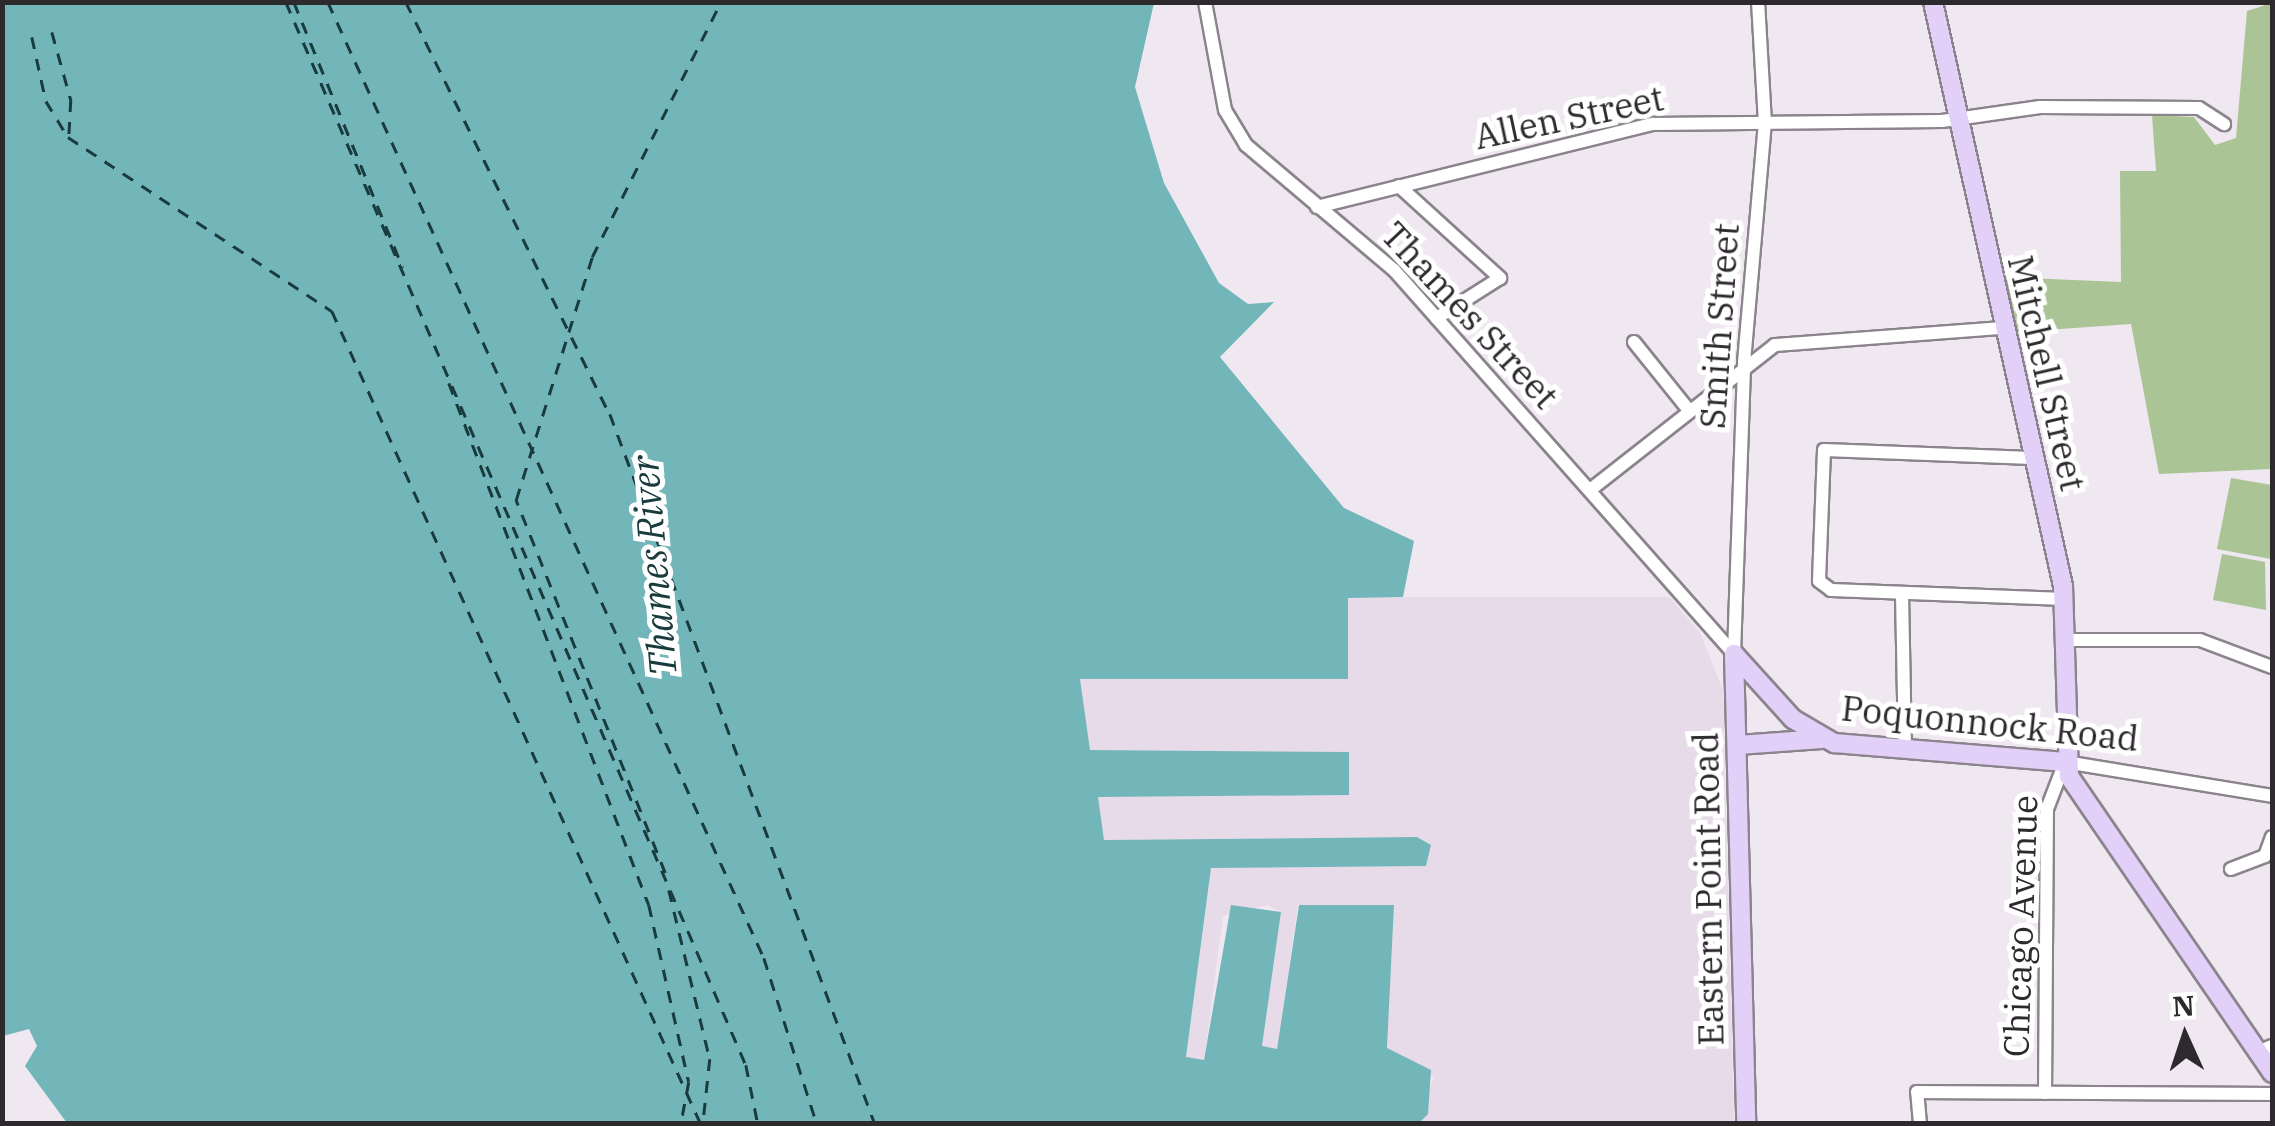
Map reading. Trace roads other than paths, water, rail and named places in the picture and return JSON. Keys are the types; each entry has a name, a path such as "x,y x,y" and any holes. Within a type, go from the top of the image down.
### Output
{"main road":[{"name":"Mitchell Street","path":"1933,2 2066,599 2065,762"},
{"name":"Poquonnock Road","path":"1734,654 1822,739 2065,762"},
{"name":"Eastern Point Road","path":"1734,654 1746,1124"},
{"path":"1738,745 1822,739"},
{"path":"2065,762 2082,803 2265,1049 2272,1073"}],"street":[{"name":"Thames Street","path":"1206,2 1233,128 1437,318 1734,654"},
{"name":"Smith Street","path":"1734,654 1744,362 1765,123 1758,2"},
{"name":"Allen Street","path":"1318,207 1639,126 2200,108 2224,124"},
{"path":"1399,186 1500,278 1437,318"},
{"path":"1590,490 1744,362 1790,340 2003,328"},
{"path":"1634,342 1687,408"},
{"path":"2032,458 1824,450 1822,586 1902,594 2066,599"},
{"path":"1902,594 1905,748"},
{"path":"2066,640 2200,640 2272,667"},
{"name":"Poquonnock Road","path":"2065,762 2272,796"},
{"name":"Chicago Avenue","path":"2045,1094 2047,809 2065,762"},
{"path":"2231,869 2265,856 2272,837"},
{"path":"1920,1124 1917,1092 2272,1094"}],"water":[{"name":"Thames River","path":"2,3 1154,3 1135,87 1164,183 1219,283 1248,304 1274,302 1220,357 1344,508 1414,541 1403,597 1348,598 1348,679 1080,679 1090,750 1349,752 1349,795 1098,797 1104,840 1417,837 1431,845 1426,866 1211,868 1186,1057 1204,1060 1231,905 1281,912 1262,1046 1277,1049 1299,905 1394,905 1387,1048 1431,1070 1428,1114 1418,1124 67,1123 25,1066 37,1046 29,1029 3,1036"}]}
